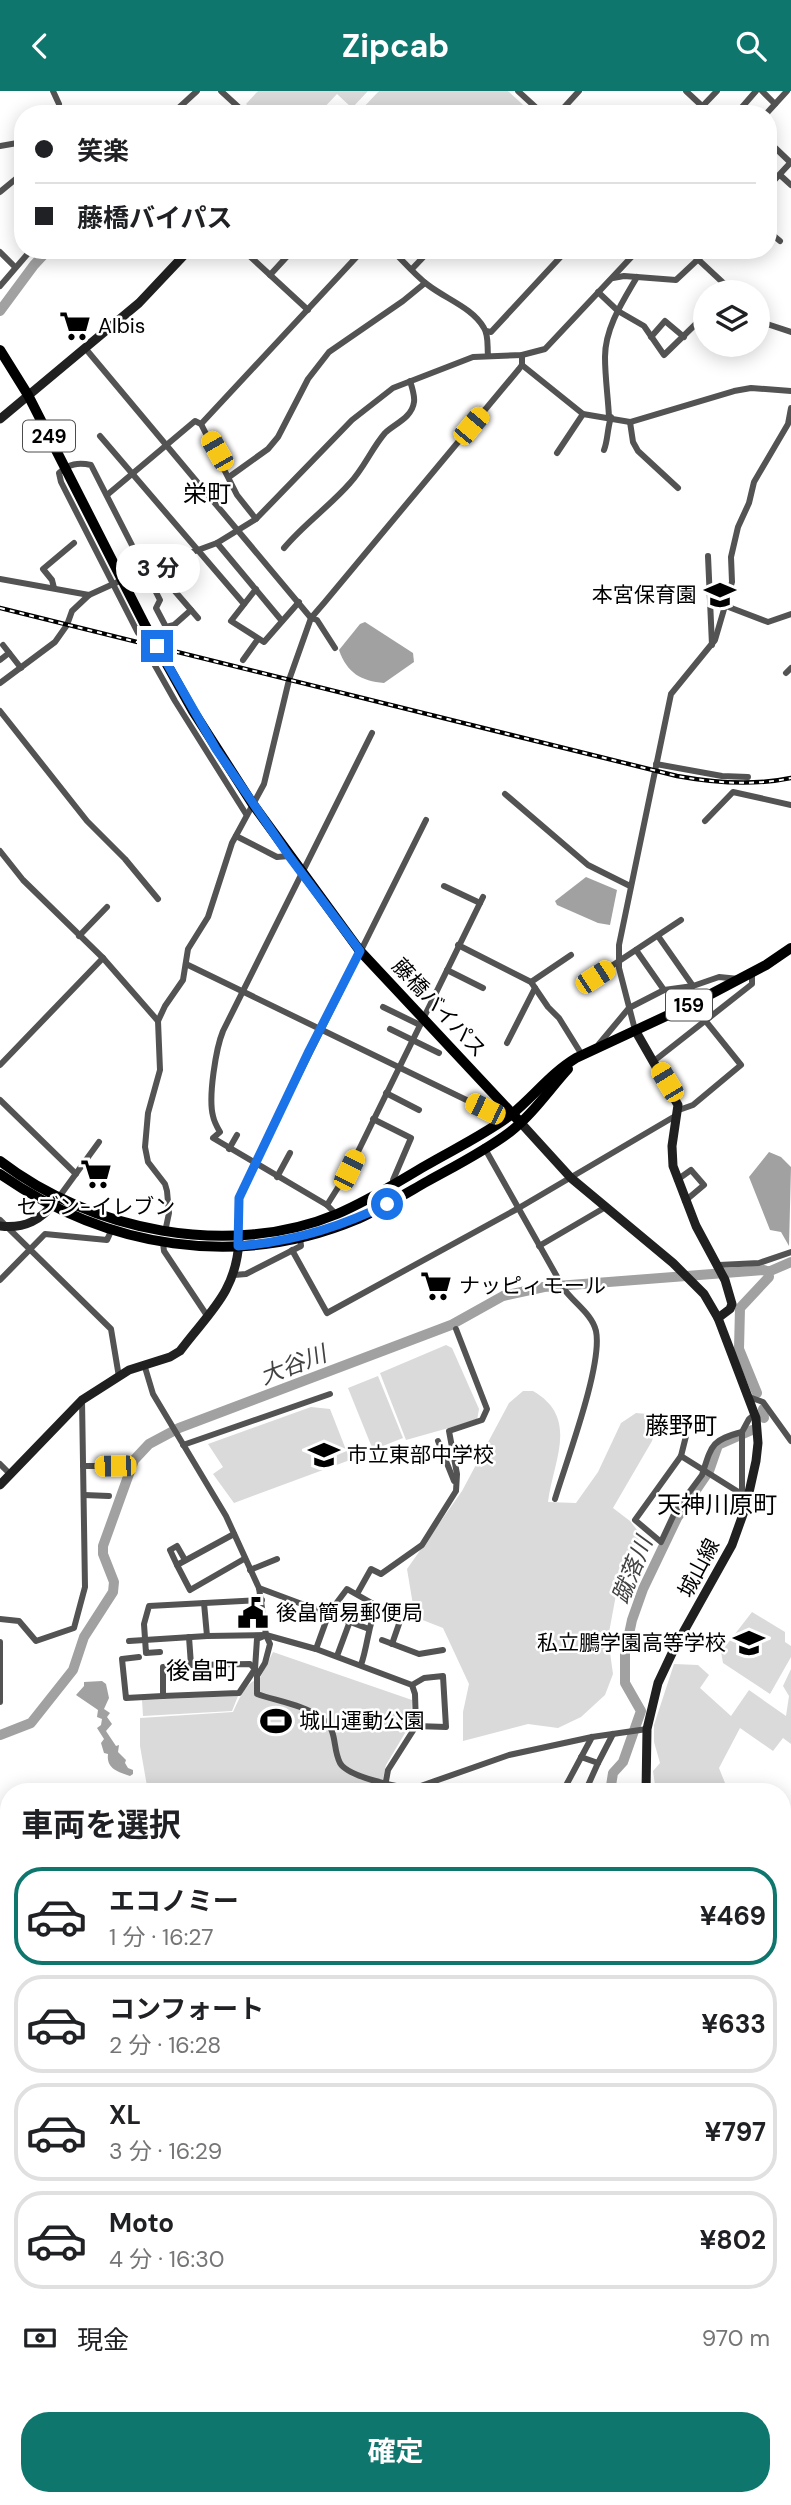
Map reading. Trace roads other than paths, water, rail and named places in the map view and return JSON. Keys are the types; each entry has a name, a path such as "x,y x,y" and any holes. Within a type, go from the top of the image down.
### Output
{"highway":[{"name":"藤橋バイパス","path":"0,350 28,395 193,711 252,803 360,951 422,1022 512,1114"},
{"name":"159","path":"239,1241 336,1215 396,1184 512,1114 560,1068 692,1004 791,948"},
{"name":"159","path":"0,1161 55,1201 111,1229 164,1238 239,1241 300,1237 358,1219 510,1132 582,1055"},
{"name":"249","path":"512,1114 520,1122"},
{"name":"159","path":"0,1174 33,1196 120,1220 164,1238"}],"main road":[{"path":"0,419 139,303 181,259"},
{"path":"635,1030 678,1105 672,1146 673,1166 696,1226 725,1280 732,1304 730,1309 718,1318"},
{"name":"城山線","path":"520,1122 571,1178 682,1271 704,1294 718,1318 755,1413 758,1443 732,1545 675,1647 639,1730 645,1783"},
{"path":"2,1224 34,1222 55,1201"},
{"path":"0,1485 82,1400 144,1364 170,1357 180,1351 226,1292 234,1275 239,1241"}],"street":[{"path":"53,91 59,104"},
{"path":"182,105 197,91"},
{"path":"221,91 236,105"},
{"path":"518,91 533,105"},
{"path":"566,105 579,91"},
{"path":"686,91 701,105"},
{"path":"703,105 716,91"},
{"path":"743,105 755,91"},
{"path":"762,91 775,104 787,91"},
{"path":"777,149 791,162 777,178"},
{"path":"780,175 791,185"},
{"path":"0,192 14,180"},
{"path":"0,252 15,268"},
{"path":"0,286 23,259"},
{"path":"253,259 308,310"},
{"path":"270,275 285,259"},
{"path":"201,424 355,259"},
{"path":"402,259 425,283 466,308 486,331 488,355"},
{"path":"412,269 421,259"},
{"path":"486,331 491,332 559,259"},
{"path":"0,683 55,642 67,625 72,611 89,595 144,570 217,543 256,519 352,420 393,388 473,357 522,355 545,349 630,259"},
{"path":"612,279 637,277 676,280 699,260 719,280"},
{"path":"604,450 608,442 605,434 610,417 605,355 607,338 637,277"},
{"path":"229,477 268,449 278,437 308,379 329,352 425,283"},
{"path":"598,292 618,311 639,321 664,355 693,328"},
{"path":"651,337 665,321 684,337"},
{"path":"770,325 791,332"},
{"path":"85,348 311,618 317,620 335,648"},
{"path":"208,1317 164,1251 169,1213 167,1191 165,1184 148,1162 145,1147 148,1112 160,1070 158,1021 183,980 188,949 208,917 236,836 264,784 289,680 311,618 522,365 522,355"},
{"path":"522,365 583,414 630,422 734,391 791,391"},
{"path":"285,548 300,529 320,515 350,483 386,432 397,426 411,409 415,401 410,381"},
{"path":"635,1030 619,961 621,929 671,694 713,647 732,582 732,547 738,527 749,503 754,482 788,424 791,408"},
{"path":"557,453 583,414"},
{"path":"107,495 195,421 201,424 237,495 256,519"},
{"path":"630,422 633,442 638,451 678,488"},
{"path":"100,436 243,604"},
{"path":"138,633 61,482 59,473 65,467 80,462 90,465 160,600 156,608 166,627 174,625 191,610"},
{"path":"54,588 52,580 43,569 74,543"},
{"path":"217,543 282,621"},
{"path":"708,556 713,647"},
{"path":"154,567 198,618"},
{"path":"0,579 89,595"},
{"path":"256,589 231,621 264,642 299,602"},
{"path":"726,606 768,622 791,614"},
{"path":"243,660 258,639"},
{"path":"3,645 21,667"},
{"path":"0,660 9,653"},
{"path":"149,655 246,814"},
{"path":"0,711 87,821 159,898"},
{"path":"336,1215 327,1205 213,1138 220,1132 212,1114 214,1076 217,1045 372,733"},
{"path":"656,764 722,776 748,776"},
{"path":"705,821 733,792 791,805"},
{"path":"505,794 588,865 630,886"},
{"path":"239,1241 239,1198 320,1028 426,820"},
{"path":"236,836 277,857 289,856"},
{"path":"0,851 37,896 103,958 158,1021"},
{"path":"327,1205 349,1170 482,900 444,886"},
{"path":"79,936 107,907"},
{"path":"595,977 681,920"},
{"path":"658,936 693,986"},
{"path":"458,945 533,985 559,1018 582,1055"},
{"path":"636,950 664,990"},
{"path":"507,1043 533,985 570,955"},
{"path":"0,1065 103,958"},
{"path":"186,964 485,1109"},
{"path":"447,970 483,988"},
{"path":"653,1061 752,984 752,972"},
{"path":"596,1049 629,1008 664,990 693,986 719,977 739,979"},
{"path":"292,1250 327,1313 517,1209 693,1105 741,1065 692,1004"},
{"path":"383,1007 422,1022"},
{"path":"390,1029 439,1053"},
{"path":"386,1093 419,1110"},
{"path":"0,1100 76,1174"},
{"path":"373,1119 411,1138 393,1179 396,1184"},
{"path":"229,1149 237,1135"},
{"path":"55,1201 99,1142"},
{"path":"484,1147 562,1284 576,1304 590,1317 596,1333 595,1359 587,1397 555,1499"},
{"path":"277,1177 290,1153"},
{"path":"677,1180 691,1170 704,1185 685,1201"},
{"path":"539,1245 604,1207"},
{"path":"2,1224 111,1329 119,1377"},
{"path":"0,1280 45,1234 107,1240 111,1229"},
{"path":"234,1275 246,1274 301,1245 300,1237"},
{"path":"719,1267 759,1263 791,1252"},
{"path":"357,1594 371,1569 381,1574 422,1545 456,1491 457,1474 449,1431 482,1420 486,1409 456,1329"},
{"path":"139,1657 122,1659 126,1697 239,1693 265,1663 270,1644 266,1635 259,1588 216,1498 153,1394 144,1364"},
{"path":"183,1445 330,1394"},
{"path":"749,1397 763,1402 791,1441"},
{"path":"0,1619 19,1621 36,1641 74,1628 85,1587 82,1400"},
{"path":"744,1496 742,1435 755,1413"},
{"path":"687,1437 681,1456 635,1520 661,1542 676,1510 705,1473 710,1451 719,1438 742,1435"},
{"path":"438,1441 456,1491"},
{"path":"681,1456 744,1496"},
{"path":"0,1464 11,1475"},
{"path":"83,1466 115,1466"},
{"path":"84,1495 109,1496"},
{"path":"177,1565 234,1534"},
{"path":"185,1560 177,1546 170,1550 190,1590 244,1559"},
{"path":"250,1570 277,1559"},
{"path":"259,1588 369,1629"},
{"path":"316,1649 329,1613 347,1589 400,1621 392,1644"},
{"path":"160,1652 146,1653 145,1624 149,1605 262,1600"},
{"path":"204,1603 207,1636"},
{"path":"361,1665 377,1606"},
{"path":"337,1657 350,1621"},
{"path":"266,1635 257,1639 257,1694 321,1717 331,1728 341,1764 348,1771 385,1783 388,1770 416,1726 415,1694 412,1685"},
{"path":"129,1641 266,1635 316,1649 412,1685"},
{"path":"189,1637 191,1665"},
{"path":"382,1640 419,1654 443,1650"},
{"path":"0,1641 0,1702"},
{"path":"163,1696 163,1667 250,1664 256,1673"},
{"path":"412,1685 424,1678 443,1677 446,1727 416,1726"},
{"path":"432,1783 509,1755 639,1730"},
{"path":"589,1783 613,1734"},
{"path":"567,1783 592,1737"},
{"path":"581,1757 598,1763"}],"waterway":[{"path":"0,311 40,259"},
{"name":"大谷川","path":"0,1735 31,1723 73,1670 84,1637 113,1592 114,1582 103,1554 103,1546 134,1460 149,1444 179,1428 451,1325 503,1296 544,1287 764,1270 768,1272 791,1262"},
{"name":"蹴落川","path":"757,1393 739,1349 740,1308 769,1277 768,1272"},
{"name":"蹴落川","path":"763,1409 764,1418"},
{"name":"蹴落川","path":"611,1783 613,1773 623,1762 641,1711 625,1683 625,1653 632,1620 643,1589 677,1518 709,1471 718,1445 752,1430"}],"railway":[{"path":"0,608 677,776 734,783 791,778"}],"place":[{"name":"Albis","path":"75,326"},
{"name":"本宮保育園","path":"720,595"},
{"name":"セブン-イレブン","path":"96,1174"},
{"name":"ナッピィモール","path":"436,1286"},
{"name":"市立東部中学校","path":"324,1455"},
{"name":"後畠簡易郵便局","path":"253,1613"},
{"name":"私立鵬学園高等学校","path":"749,1643"},
{"name":"城山運動公園","path":"276,1721"}],"district":[{"name":"栄町","path":"207,493"},
{"name":"藤野町","path":"681,1425"},
{"name":"天神川原町","path":"717,1504"},
{"name":"後畠町","path":"202,1670"}]}
